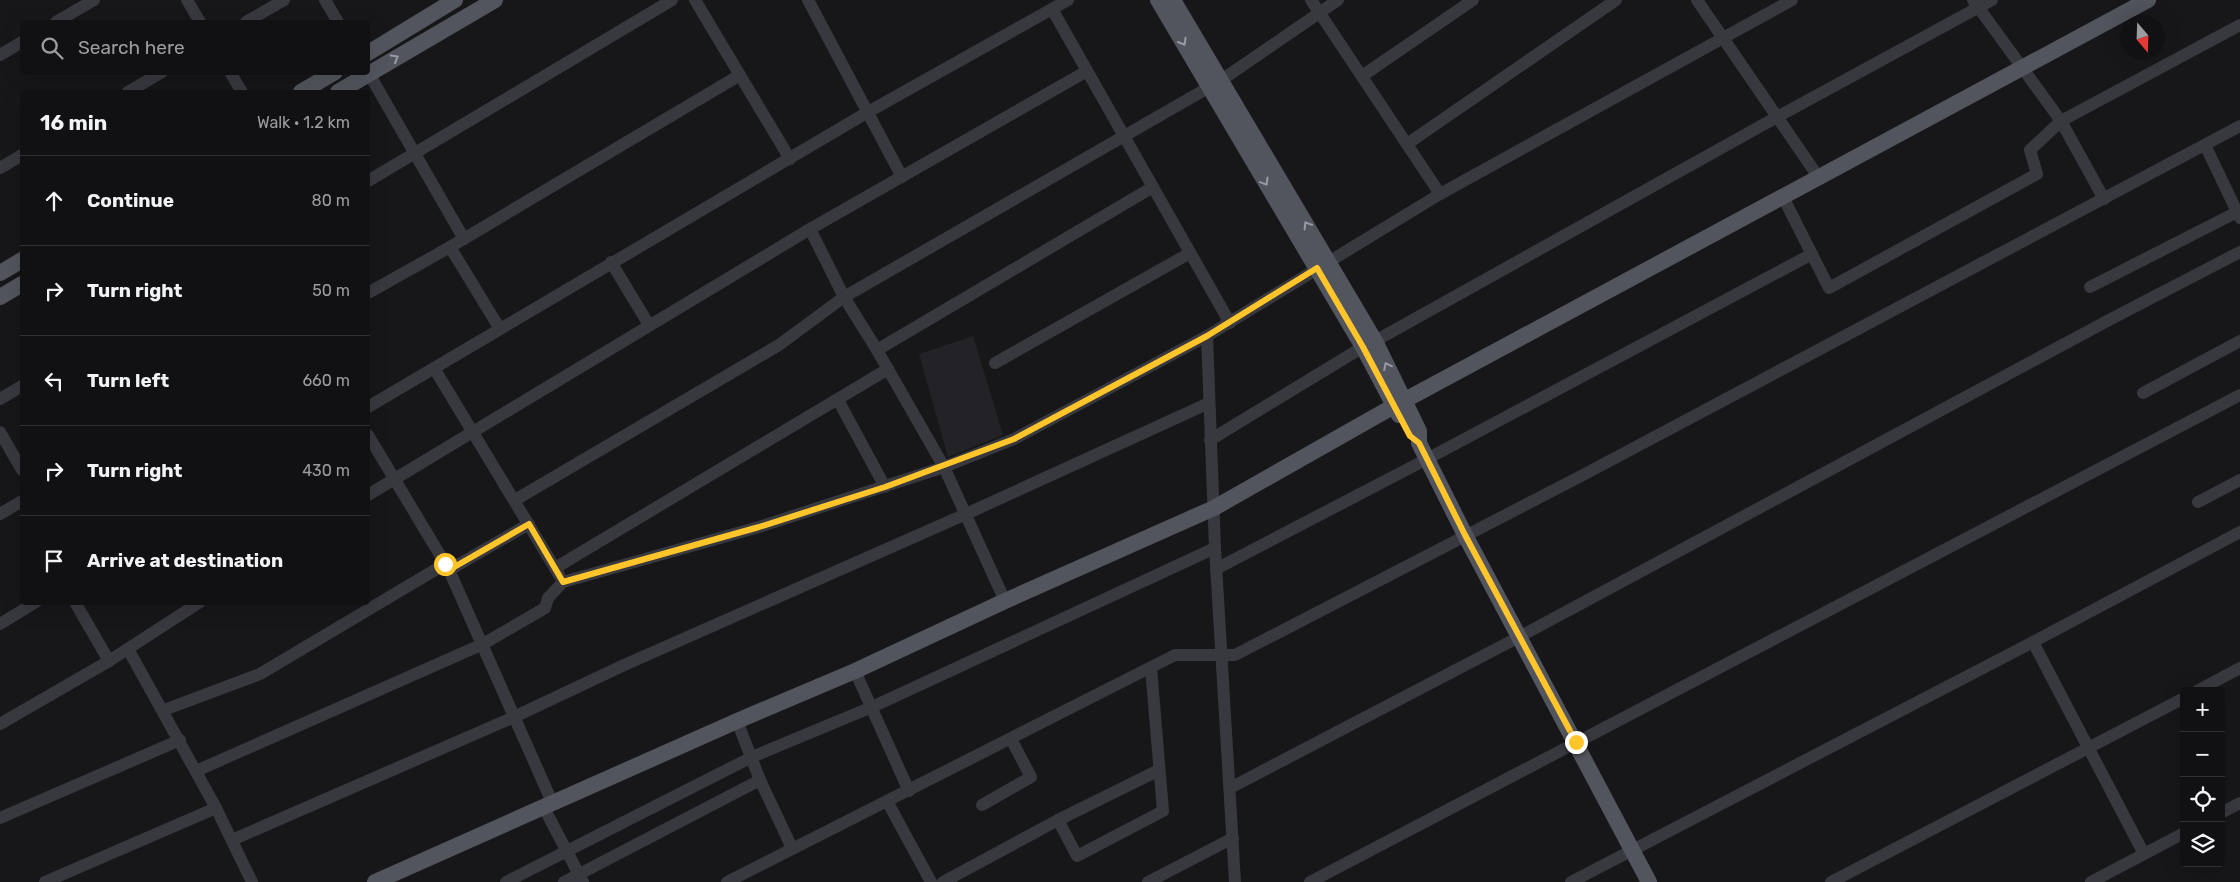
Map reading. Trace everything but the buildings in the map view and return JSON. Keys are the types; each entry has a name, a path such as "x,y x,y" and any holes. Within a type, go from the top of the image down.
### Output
{"main road":[{"path":"370,52 455,0"},
{"path":"370,72 495,0"},
{"path":"1158,0 1215,85 1369,344 1399,404 1410,436 1419,443 1465,535 1649,882"},
{"path":"1173,0 1215,85"},
{"path":"375,882 548,804 855,671 1005,601 1214,508 1399,404 2148,0"},
{"path":"304,90 330,75"},
{"path":"341,90 365,75"},
{"path":"0,273 20,261"},
{"path":"0,297 20,285"}],"street":[{"path":"59,20 94,0"},
{"path":"187,0 199,20"},
{"path":"249,20 284,0"},
{"path":"325,0 337,20"},
{"path":"370,180 672,0"},
{"path":"695,0 790,160"},
{"path":"808,0 902,177"},
{"path":"1311,0 1440,194"},
{"path":"515,500 779,345 844,296 1124,135 1215,85 1338,0"},
{"path":"1362,76 1473,0"},
{"path":"1407,144 1616,0"},
{"path":"1697,0 1819,178"},
{"path":"196,771 483,644 545,608 548,598 563,582 759,527 944,467 1014,439 1207,336 1440,194 1792,0"},
{"path":"1210,440 1369,344 1976,4 1992,0"},
{"path":"370,406 611,262 1058,4 1088,71 1230,323"},
{"path":"1976,4 2061,121 2104,199"},
{"path":"1783,197 1829,288 2037,174 2030,150 2061,121 2240,25"},
{"path":"0,55 20,43"},
{"path":"370,494 810,229 1088,71"},
{"path":"131,90 157,75"},
{"path":"232,75 241,90"},
{"path":"369,75 464,238"},
{"path":"370,291 450,247 740,75"},
{"path":"727,882 1175,655 1236,655 1583,475 2240,126"},
{"path":"2090,287 2238,215 2205,146"},
{"path":"0,168 20,156"},
{"path":"878,350 1153,187"},
{"path":"810,229 844,296 878,350 944,467 1005,601"},
{"path":"450,247 500,329"},
{"path":"1230,788 1519,637 2108,320 2240,252"},
{"path":"995,363 1190,253"},
{"path":"1216,568 1427,459 1812,254"},
{"path":"611,262 649,325"},
{"path":"1207,336 1216,568 1236,882"},
{"path":"2143,393 2240,341"},
{"path":"434,368 563,582"},
{"path":"555,568 888,369"},
{"path":"0,399 20,387"},
{"path":"1310,882 2240,395"},
{"path":"838,400 885,487"},
{"path":"232,840 514,717 622,666 966,514 1209,403"},
{"path":"0,432 20,467"},
{"path":"370,438 447,567 483,644 548,804 581,878"},
{"path":"2198,502 2240,480"},
{"path":"0,514 20,502"},
{"path":"164,710 260,674 447,567 529,524"},
{"path":"1571,882 2033,642 2240,532"},
{"path":"506,882 569,852 752,757 872,707 1215,548"},
{"path":"0,624 31,605"},
{"path":"77,605 109,661"},
{"path":"0,724 109,661 195,605"},
{"path":"2033,642 2144,854"},
{"path":"128,648 180,740 252,882"},
{"path":"1058,820 1077,856 1162,812 1151,668"},
{"path":"2204,687 2240,668"},
{"path":"855,671 909,791"},
{"path":"1831,882 2180,700"},
{"path":"737,721 760,780 792,848"},
{"path":"982,805 1031,778 1011,739"},
{"path":"0,818 180,740"},
{"path":"942,882 1058,820 1159,770"},
{"path":"564,882 581,878 760,780"},
{"path":"887,801 931,882"},
{"path":"2225,811 2240,803"},
{"path":"45,882 216,808"},
{"path":"2090,882 2180,835"},
{"path":"1148,882 1233,838"}],"shaded area":[{"path":"973,336 1003,435 948,457 919,354"}],"route":[{"path":"445,564 449,570 529,524 563,582 759,527 944,467 1014,439 1207,336 1317,268 1363,347 1410,436 1419,443 1465,535 1576,742"}]}
